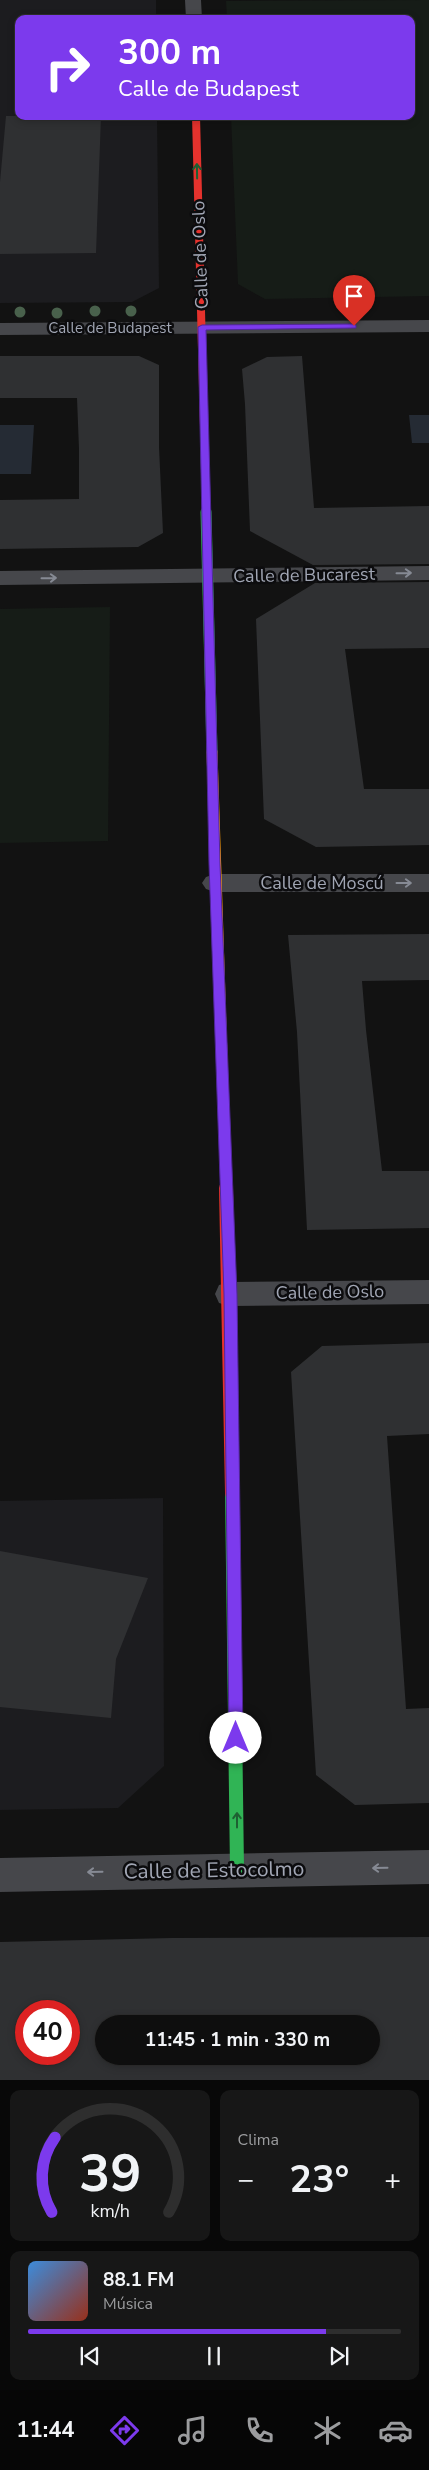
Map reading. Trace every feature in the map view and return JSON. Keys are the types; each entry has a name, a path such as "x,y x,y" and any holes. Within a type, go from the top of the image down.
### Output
{"street":[{"path":"193,0 194,15"},
{"name":"Calle de Oslo","path":"196,120 215,883 230,1294 237,1869"},
{"name":"Calle de Budapest","path":"0,329 429,326"},
{"name":"Calle de Bucarest","path":"0,578 429,573"},
{"name":"Calle de Moscú","path":"215,883 429,883"},
{"name":"Calle de Oslo","path":"230,1294 429,1292"},
{"name":"Calle de Estocolmo","path":"0,1875 237,1869 429,1867"}],"shaded area":[{"path":"0,0 156,0 156,15 15,15 15,120 157,120 159,288 132,302 0,303"},
{"path":"429,0 429,296 265,299 238,284 231,120 415,120 415,15 227,15 226,1"},
{"path":"409,415 429,415 429,443 412,443"},
{"path":"0,425 34,425 31,474 0,474"},
{"path":"110,607 108,841 0,843 0,609"},
{"path":"163,1498 164,1766 118,1808 0,1810 0,1501"}],"building":[{"path":"6,116 15,116 15,120 101,120 96,253 0,254 0,182"},
{"path":"0,356 139,356 159,365 159,447 163,533 138,547 0,549 0,500 79,499 79,449 77,398 0,398"},
{"path":"302,356 314,508 429,506 429,564 313,565 250,531 242,369 267,357"},
{"path":"429,582 429,648 345,649 364,789 429,789 429,845 316,847 264,819 256,619 315,583"},
{"path":"429,934 429,980 362,981 382,1171 429,1171 429,1228 307,1230 297,1032 288,935"},
{"path":"429,1343 429,1434 387,1436 406,1709 429,1708 429,1803 355,1805 316,1775 291,1372 322,1346"},
{"path":"0,1551 148,1578 116,1659 111,1718 0,1707"},
{"path":"429,1937 429,2080 0,2080 0,1942 172,1938"}],"traffic: fast":[{"path":"204,427 212,752"},
{"path":"232,1493 237,1869"}],"traffic: slow":[{"path":"212,752 225,1149"}],"traffic: jam":[{"path":"196,120 204,427"},
{"path":"225,1149 230,1294 232,1493"}],"route":[{"path":"236,1738 230,1294 215,864 202,327 354,326"}]}
